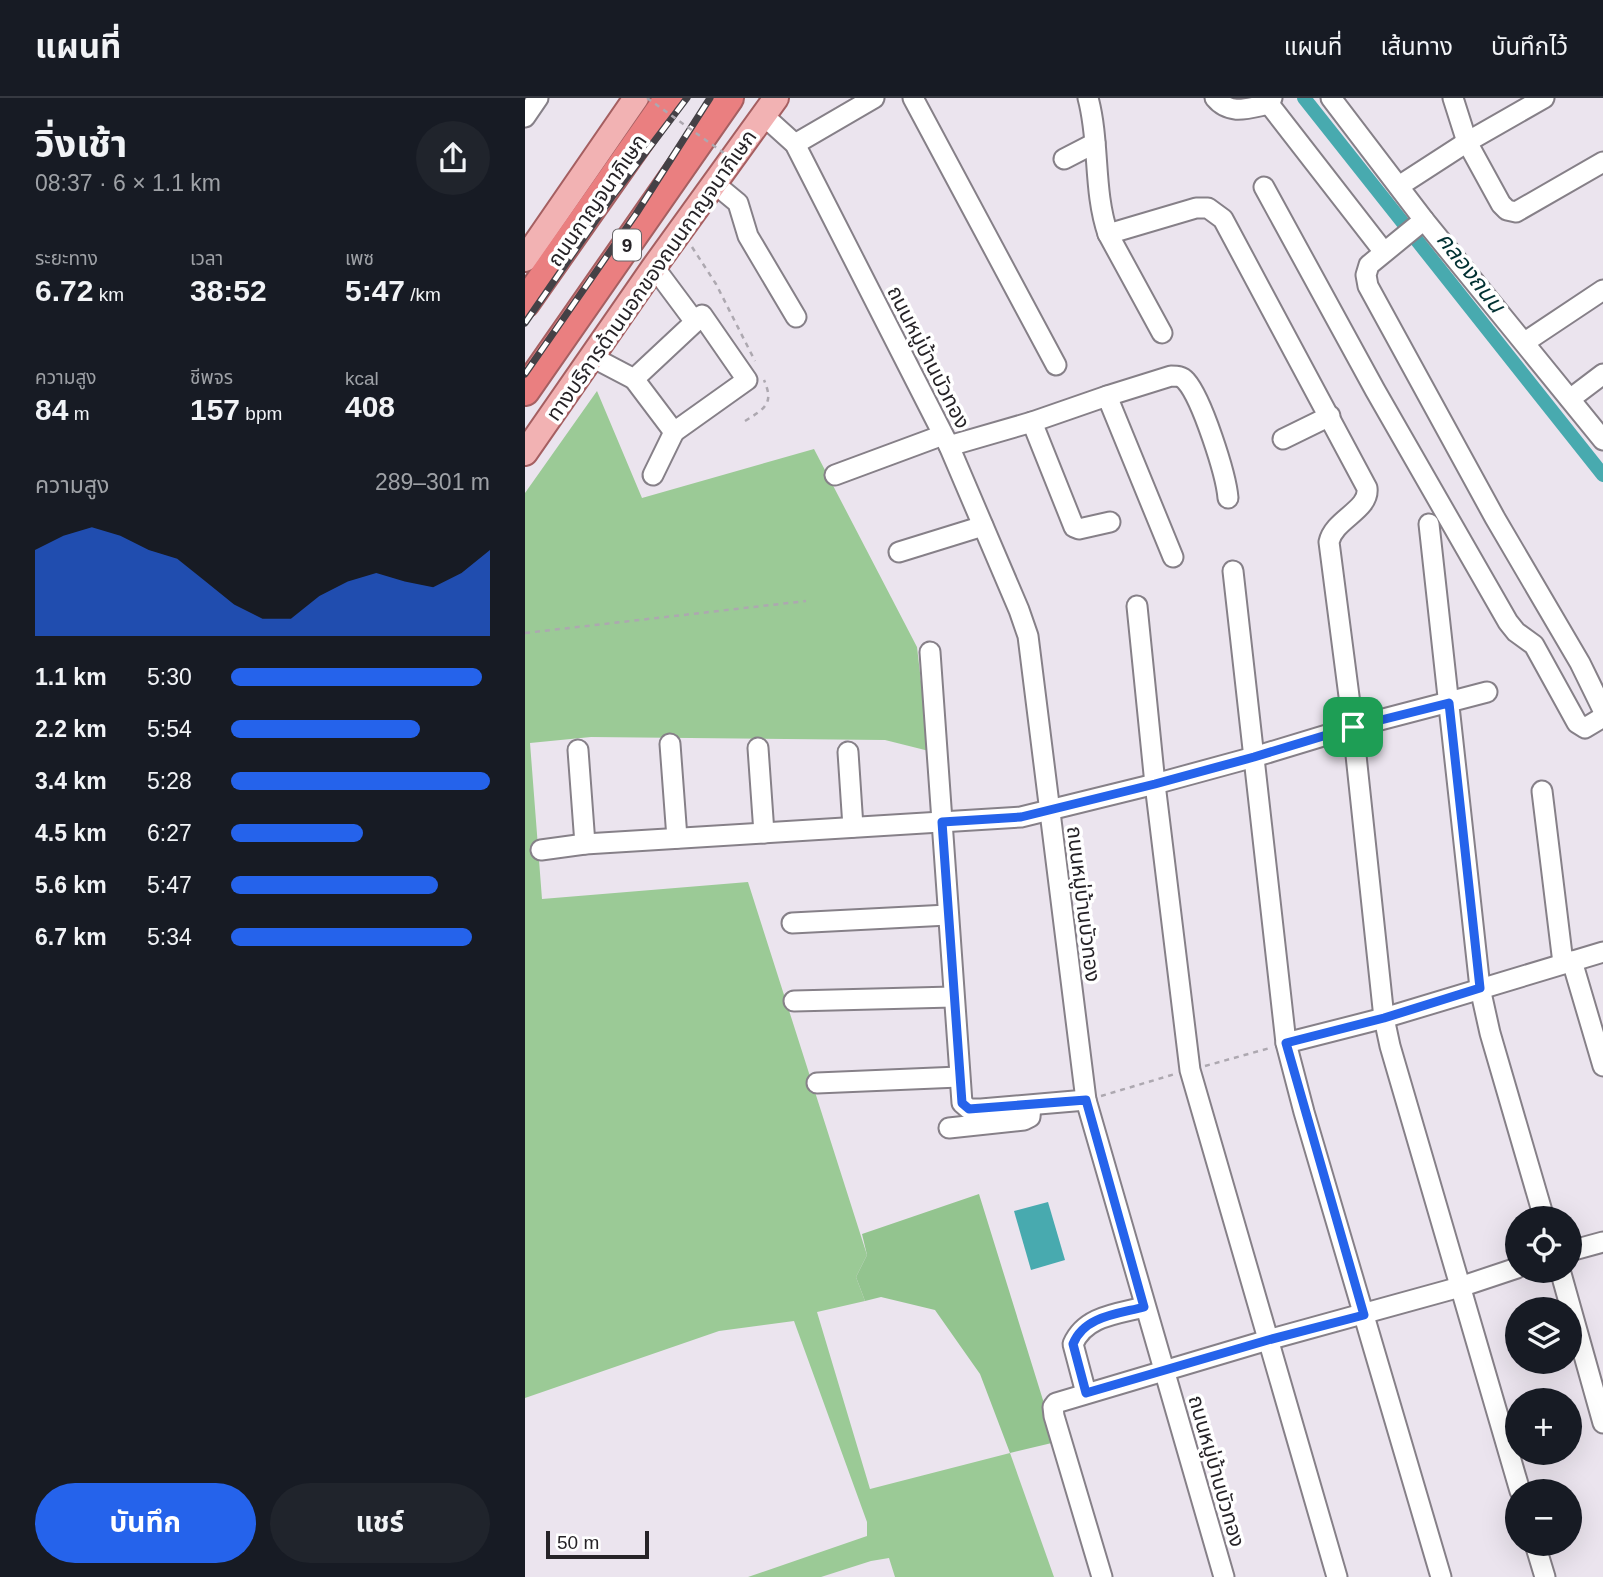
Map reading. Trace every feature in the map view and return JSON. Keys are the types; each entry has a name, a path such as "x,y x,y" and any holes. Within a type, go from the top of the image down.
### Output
{"highway":[{"name":"ถนนกาญจนาภิเษก","path":"525,303 669,98"},
{"name":"9","path":"525,391 729,98"},
{"path":"525,278 597,199"}],"main road":[{"path":"525,259 636,98"},
{"name":"ทางบริการด้านนอกของถนนกาญจนาภิเษก","path":"525,453 654,267 770,107"}],"street":[{"path":"525,117 538,98"},
{"path":"795,144 874,98"},
{"path":"913,98 1056,365"},
{"path":"1088,98 1103,218 1108,234 1162,333"},
{"path":"1215,98 1220,104 1235,110 1269,100 1384,252"},
{"path":"1331,98 1399,186 1419,224 1525,342 1603,440"},
{"path":"1453,98 1467,142 1501,204 1507,210 1516,212 1603,162"},
{"path":"1399,186 1467,142 1544,98"},
{"name":"ถนนหมู่บ้านบัวทอง","path":"770,107 795,144 946,440 1028,636 1086,1100 1224,1577"},
{"path":"1064,159 1095,143"},
{"path":"715,184 738,203 748,236 796,317"},
{"path":"1265,187 1375,390 1508,622 1516,632 1534,645 1580,726 1585,727 1603,717"},
{"path":"1108,234 1196,208 1215,211 1223,219 1367,488 1368,493 1363,503 1333,529 1328,542 1353,727 1384,1018 1516,1479"},
{"path":"1419,224 1369,265 1366,275 1369,286 1489,506 1580,663 1603,710"},
{"path":"654,267 695,322"},
{"path":"1525,342 1603,290"},
{"path":"634,379 702,315 747,380 674,432 653,475"},
{"path":"592,357 634,379 674,432"},
{"path":"1570,399 1603,374"},
{"path":"835,475 946,440 1032,422 1107,396 1171,376 1179,376 1186,381 1199,407 1223,467 1229,498"},
{"path":"1107,396 1173,557"},
{"path":"1283,439 1330,416"},
{"path":"1032,422 1074,527 1079,529 1109,522"},
{"path":"1429,524 1480,988 1490,1033 1540,1206"},
{"path":"899,552 983,526"},
{"path":"1233,571 1286,1043 1441,1577"},
{"path":"1137,606 1155,784 1190,1070 1337,1577"},
{"path":"930,652 962,1103 969,1109 1086,1100"},
{"path":"541,850 585,844 1021,817 1155,784 1487,692"},
{"path":"670,744 677,838"},
{"path":"758,748 764,833"},
{"path":"578,750 585,844"},
{"path":"848,752 853,827"},
{"path":"1542,791 1567,962 1603,1066"},
{"path":"792,923 948,915"},
{"path":"1286,1043 1384,1018 1603,953"},
{"path":"794,1001 953,997"},
{"path":"817,1083 960,1085"},
{"path":"949,1128 1024,1121 1030,1117 1031,1106"},
{"path":"1582,1248 1603,1242"},
{"path":"1102,1577 1053,1407 1062,1400 1364,1315 1505,1272"},
{"path":"1564,1283 1603,1423"},
{"path":"1086,1393 1073,1344 1080,1330 1094,1321 1144,1307"},
{"path":"1539,1556 1545,1577"}],"path":[{"path":"647,98 743,166"},
{"path":"681,230 716,284 770,394 769,400 759,412 745,421"},
{"path":"525,633 806,601"}],"green space":[{"path":"597,391 642,498 814,449 917,647 929,751 885,740 591,737 530,743 542,899 748,882 867,1255 856,1277 865,1301 817,1312 870,1489 1010,1453 1054,1577 895,1577 889,1558 821,1577 748,1577 867,1536 867,1522 794,1321 719,1331 525,1398 525,493"},
{"path":"979,1194 1056,1442 1010,1453 980,1374 935,1310 881,1297 865,1301 856,1277 867,1255 862,1234"}],"water":[{"path":"1048,1202 1065,1260 1031,1270 1014,1211"}],"waterway":[{"name":"คลองถนน","path":"1304,98 1603,475"}],"railway":[{"path":"525,323 612,197 687,98"},
{"path":"525,374 636,214 710,98"}],"route":[{"path":"1449,703 1480,988 1384,1018 1286,1043 1364,1315 1086,1393 1073,1344 1080,1330 1094,1321 1144,1307 1086,1100 969,1109 962,1103 942,822 1021,817 1155,784 1353,727 1449,703"}]}
